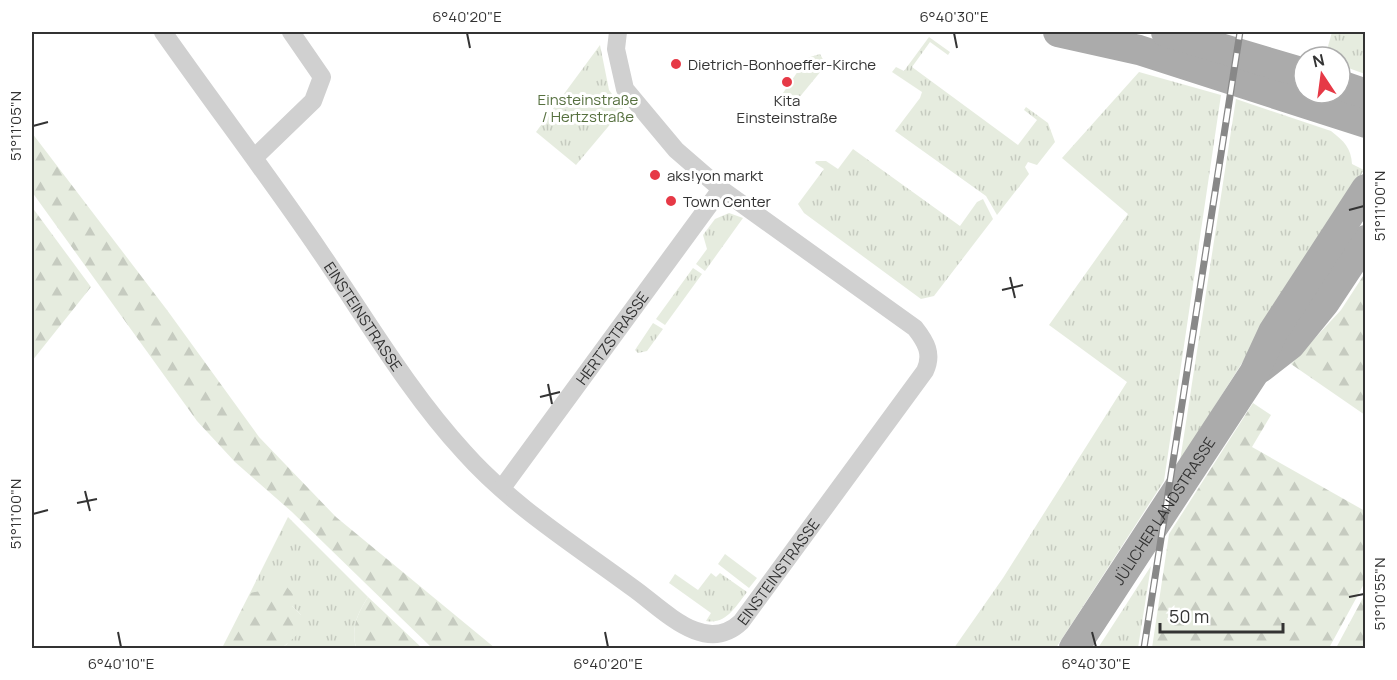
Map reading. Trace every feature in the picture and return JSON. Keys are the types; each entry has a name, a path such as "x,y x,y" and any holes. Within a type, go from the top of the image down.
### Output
{"main road":[{"path":"1058,32 1139,50 1365,123"},
{"path":"1166,32 1292,69"},
{"name":"JÜLICHER LANDSTRASSE","path":"1074,648 1254,373 1273,332 1365,189"},
{"name":"JÜLICHER LANDSTRASSE","path":"1254,373 1290,345 1325,303 1365,240"}],"street":[{"name":"EINSTEINSTRASSE","path":"163,32 255,157 418,394 463,452 526,510 693,631 704,636 721,635 741,622 882,432 926,371 929,362 924,339 906,321 721,189 676,150 625,89 616,49 618,32"},
{"path":"255,157 314,101 320,89 321,77 316,67 291,32"},
{"name":"HERTZSTRASSE","path":"502,488 721,189"}],"green space":[{"path":"1332,32 1365,32 1365,74 1352,69 1352,45 1328,45"},
{"path":"929,37 950,52 948,55 930,42 912,67 1018,145 1037,120 1024,110 1026,107 1048,123 1055,142 1037,165 1028,162 1025,167 1029,174 997,215 986,196 895,131 922,92 892,72 896,67 904,71"},
{"name":"Einsteinstraße / Hertzstraße","path":"600,45 609,90 623,109 576,165 536,132"},
{"path":"820,54 826,65 798,99 790,104 784,103 783,93 807,58"},
{"path":"1139,72 1221,95 1164,481 1056,648 954,648 1003,578 1127,382 1049,325 1128,214 1062,158"},
{"path":"1236,99 1331,131 1346,145 1352,164 1364,170 1180,461"},
{"path":"32,133 167,310 259,437 336,517 495,648 432,648 292,512 235,462 197,421 32,192"},
{"path":"853,149 960,226 977,202 983,199 993,219 934,296 921,299 804,213 798,204 824,169 815,163 816,161 826,161 838,169"},
{"path":"32,207 91,287 32,361"},
{"path":"729,213 743,218 705,271 696,264 707,249 703,235 715,219"},
{"path":"693,268 702,274 665,325 656,319"},
{"path":"1365,273 1365,415 1291,364 1341,310"},
{"path":"653,323 663,329 647,351 638,353 635,350"},
{"path":"1253,403 1271,415 1252,447 1365,511 1365,582 1329,648 1152,648 1169,534"},
{"path":"288,517 368,597 356,621 354,634 356,648 282,648 287,644 301,615 292,606 250,593"},
{"path":"725,554 757,578 749,588 718,564"},
{"path":"1151,566 1138,648 1098,648"},
{"path":"711,573 716,577 720,573 747,592 725,617 706,621 711,613 669,583 675,574 698,590"},
{"path":"286,586 293,594 292,606 301,615 305,628 282,648 222,648 250,593"},
{"path":"1365,594 1365,648 1336,648"},
{"path":"368,597 422,648 356,648 354,634 356,621"}],"railway":[{"path":"1144,648 1240,32"}],"place":[{"name":"Dietrich-Bonhoeffer-Kirche","path":"676,64"},
{"name":"Kita Einsteinstraße","path":"787,82"},
{"name":"aks!yon markt","path":"655,175"},
{"name":"Town Center","path":"671,201"}]}
